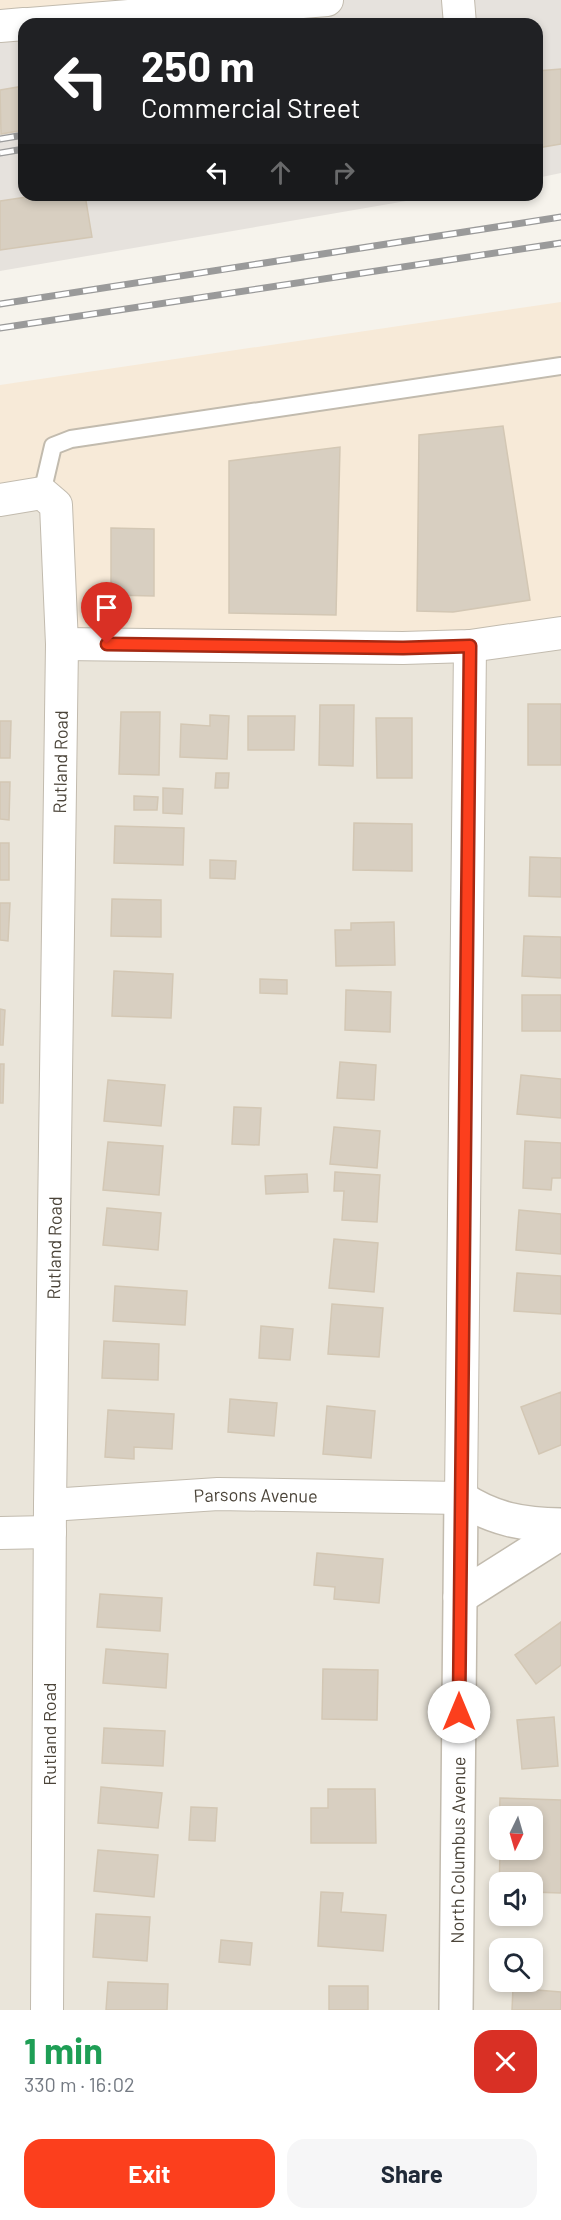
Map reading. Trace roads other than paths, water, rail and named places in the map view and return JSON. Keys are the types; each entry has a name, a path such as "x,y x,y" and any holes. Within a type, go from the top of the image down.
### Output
{"street":[{"path":"104,18 327,0"},
{"path":"458,0 460,18"},
{"path":"0,26 18,24"},
{"path":"0,500 42,493"},
{"name":"Rutland Road","path":"42,493 56,505 62,644 50,1519 47,2010"},
{"path":"62,644 403,648 470,646 561,633"},
{"name":"North Columbus Avenue","path":"456,2010 470,646"},
{"name":"Parsons Avenue","path":"0,1533 50,1519 218,1494 461,1498"},
{"path":"461,1498 482,1513 537,1525 561,1525"},
{"path":"460,1597 561,1533"}],"lane":[{"path":"42,493 53,446 71,439 561,366"}],"railway":[{"path":"0,139 18,136"},
{"path":"0,153 18,150"},
{"path":"0,304 561,217"},
{"path":"0,328 561,243"}]}
